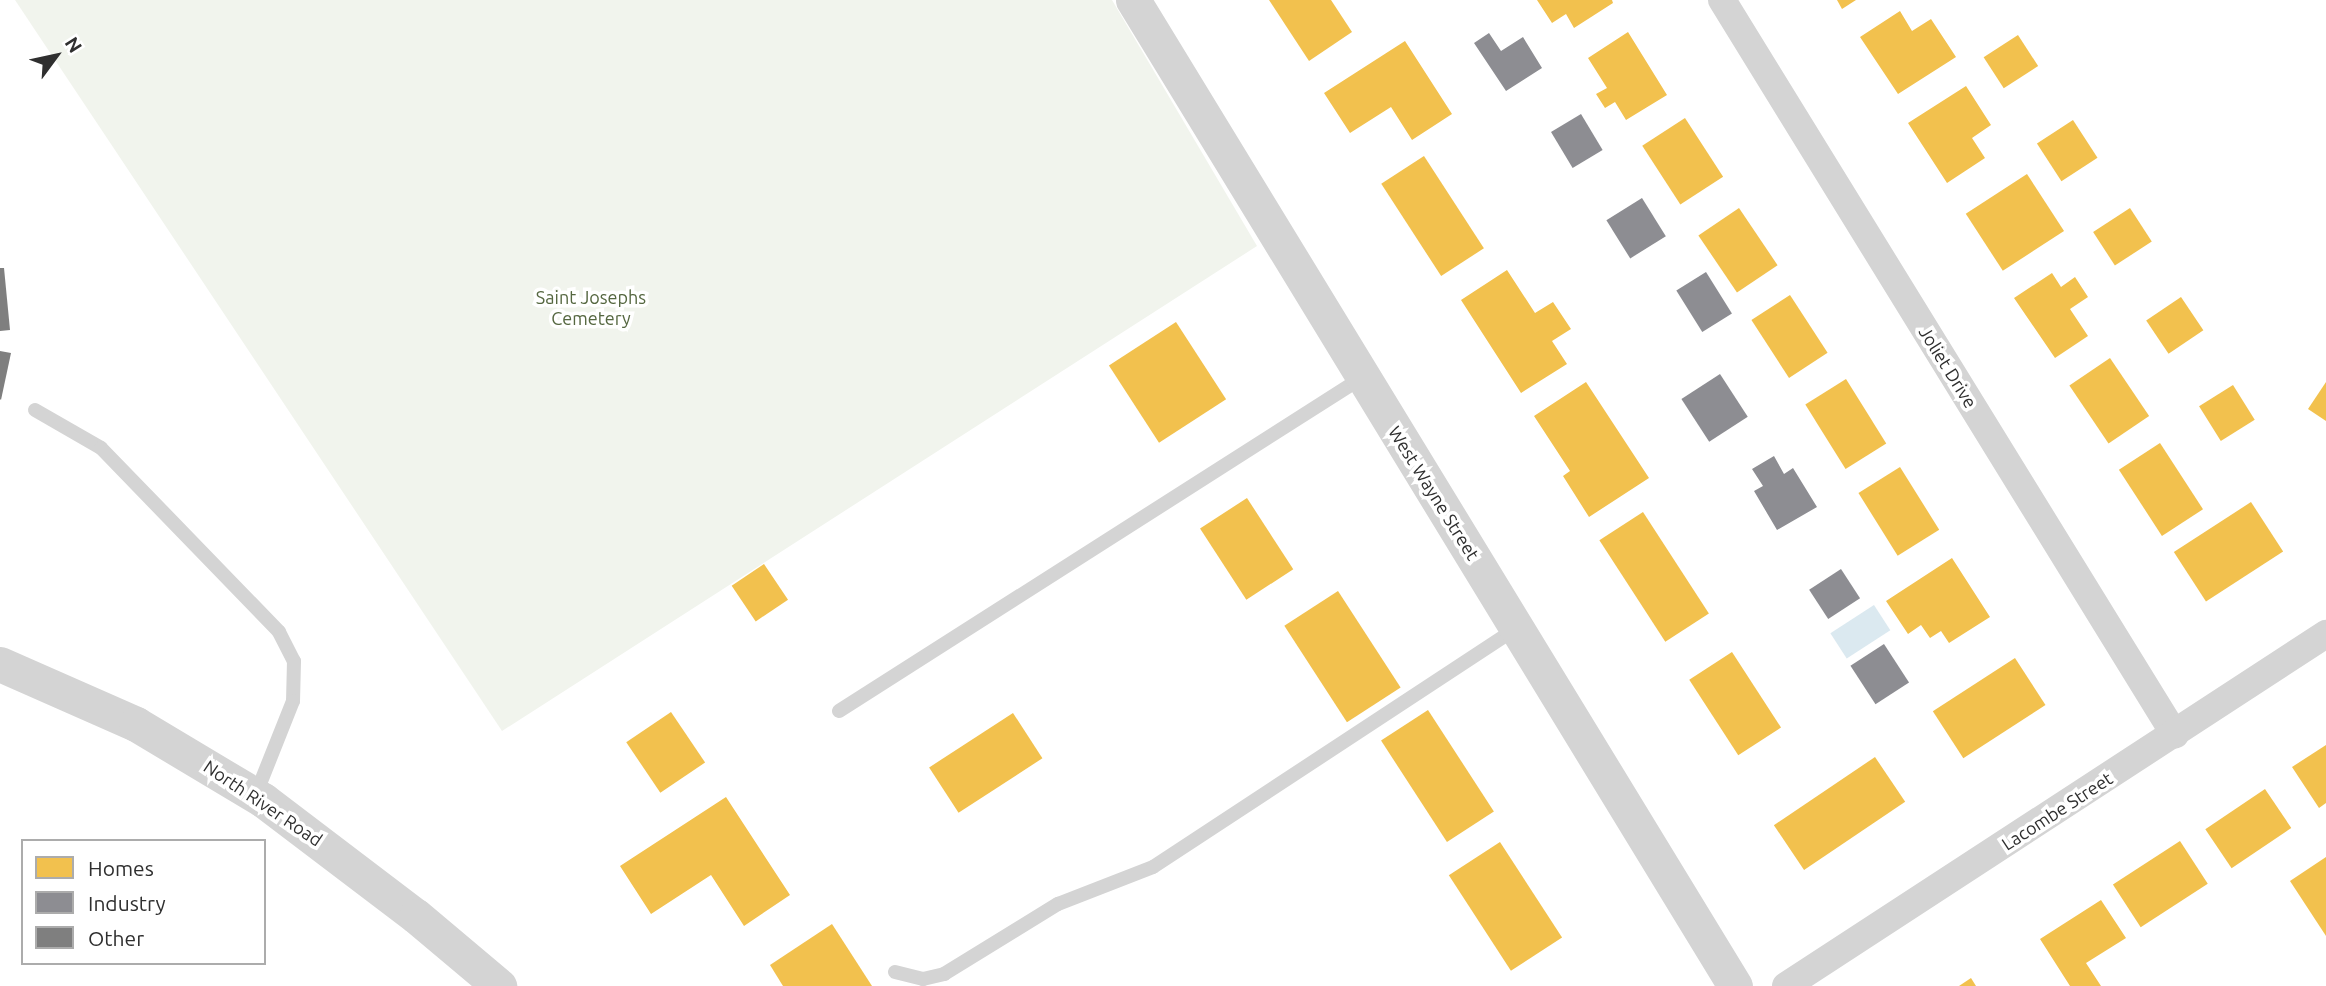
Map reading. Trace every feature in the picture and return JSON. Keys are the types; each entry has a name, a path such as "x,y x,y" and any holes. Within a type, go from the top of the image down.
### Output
{"street":[{"name":"West Wayne Street","path":"1133,0 1735,986"},
{"name":"Joliet Drive","path":"1722,0 2175,735"},
{"name":"Lacombe Street","path":"1786,986 2175,735 2326,634"},
{"name":"North River Road","path":"0,664 136,724 255,796 406,908 499,986"}],"lane":[{"path":"839,711 1363,377"},
{"path":"35,410 101,448 279,632 294,661 293,701 255,796"},
{"path":"895,972 923,979 944,974 1058,904 1153,867 1517,628"}],"green space":[{"name":"Saint Josephs Cemetery","path":"15,0 1112,0 1257,246 502,731"}],"shaded area":[{"path":"1874,605 1890,630 1847,658 1830,633"}],"building: Homes":[{"path":"1269,0 1331,0 1352,32 1309,61"},
{"path":"1537,0 1612,0 1613,3 1574,28 1566,14 1552,23"},
{"path":"1837,0 1856,0 1842,9"},
{"path":"1900,11 1912,31 1931,19 1956,57 1898,94 1860,37"},
{"path":"1628,32 1667,95 1626,120 1615,102 1605,108 1596,94 1607,88 1588,58"},
{"path":"2018,35 2038,66 2004,88 1984,57"},
{"path":"1405,41 1452,114 1412,140 1391,107 1350,133 1324,93"},
{"path":"1966,86 1991,125 1972,138 1985,158 1947,183 1908,123"},
{"path":"1685,118 1723,177 1680,204 1642,146"},
{"path":"2073,120 2098,158 2061,181 2037,143"},
{"path":"1424,156 1484,248 1441,276 1381,184"},
{"path":"2027,174 2064,231 2003,271 1966,214"},
{"path":"1739,208 1778,265 1737,293 1698,235"},
{"path":"2130,208 2152,242 2115,266 2093,232"},
{"path":"1507,270 1535,313 1553,302 1571,329 1552,341 1567,364 1521,393 1461,300"},
{"path":"2052,273 2061,287 2075,277 2088,297 2070,309 2088,336 2055,358 2014,298"},
{"path":"1790,295 1828,353 1789,378 1751,320"},
{"path":"2181,297 2203,330 2169,354 2146,320"},
{"path":"1176,322 1226,399 1159,443 1109,366"},
{"path":"2110,358 2149,416 2109,443 2069,385"},
{"path":"1846,379 1886,443 1846,469 1805,404"},
{"path":"1586,382 1649,478 1589,517 1563,476 1570,471 1534,416"},
{"path":"2326,382 2326,421 2308,409"},
{"path":"2233,385 2255,420 2221,441 2199,406"},
{"path":"2160,443 2203,509 2162,536 2119,470"},
{"path":"1900,467 1939,530 1898,556 1858,493"},
{"path":"1247,498 1293,569 1246,600 1200,528"},
{"path":"2251,502 2283,551 2206,602 2174,552"},
{"path":"1643,512 1709,613 1665,642 1599,540"},
{"path":"1952,558 1990,617 1949,643 1941,631 1930,638 1921,625 1908,634 1886,601"},
{"path":"764,564 788,600 756,621 732,586"},
{"path":"1338,591 1401,687 1347,722 1284,626"},
{"path":"1732,652 1781,727 1738,755 1689,680"},
{"path":"2015,658 2045,705 1963,758 1933,711"},
{"path":"1428,710 1494,811 1447,842 1381,740"},
{"path":"671,712 705,763 660,793 626,742"},
{"path":"1013,713 1042,758 959,813 929,767"},
{"path":"2326,745 2326,803 2319,808 2292,767"},
{"path":"1875,757 1905,802 1804,870 1774,825"},
{"path":"2265,789 2291,828 2232,868 2205,829"},
{"path":"726,797 790,895 744,926 711,875 651,914 620,866"},
{"path":"2180,841 2208,884 2141,927 2113,885"},
{"path":"1500,842 1562,938 1511,971 1449,875"},
{"path":"2326,857 2326,936 2290,881"},
{"path":"2101,900 2126,938 2086,963 2101,986 2070,986 2040,939"},
{"path":"832,924 872,986 783,986 770,965"},
{"path":"1971,978 1976,986 1959,986"}],"building: Industry":[{"path":"1489,33 1501,51 1523,37 1542,68 1506,91 1474,43"},
{"path":"1581,114 1603,150 1573,168 1551,132"},
{"path":"1642,198 1666,236 1630,258 1606,220"},
{"path":"1706,272 1732,314 1702,332 1676,291"},
{"path":"1720,374 1748,417 1709,442 1681,399"},
{"path":"1774,456 1784,474 1793,468 1817,507 1777,530 1754,491 1763,486 1752,469"},
{"path":"1841,569 1860,598 1828,619 1809,590"},
{"path":"1884,644 1909,683 1876,704 1850,666"}],"building: Other":[{"path":"0,268 4,268 10,330 0,331"},
{"path":"0,351 11,353 1,400 0,399"}]}
